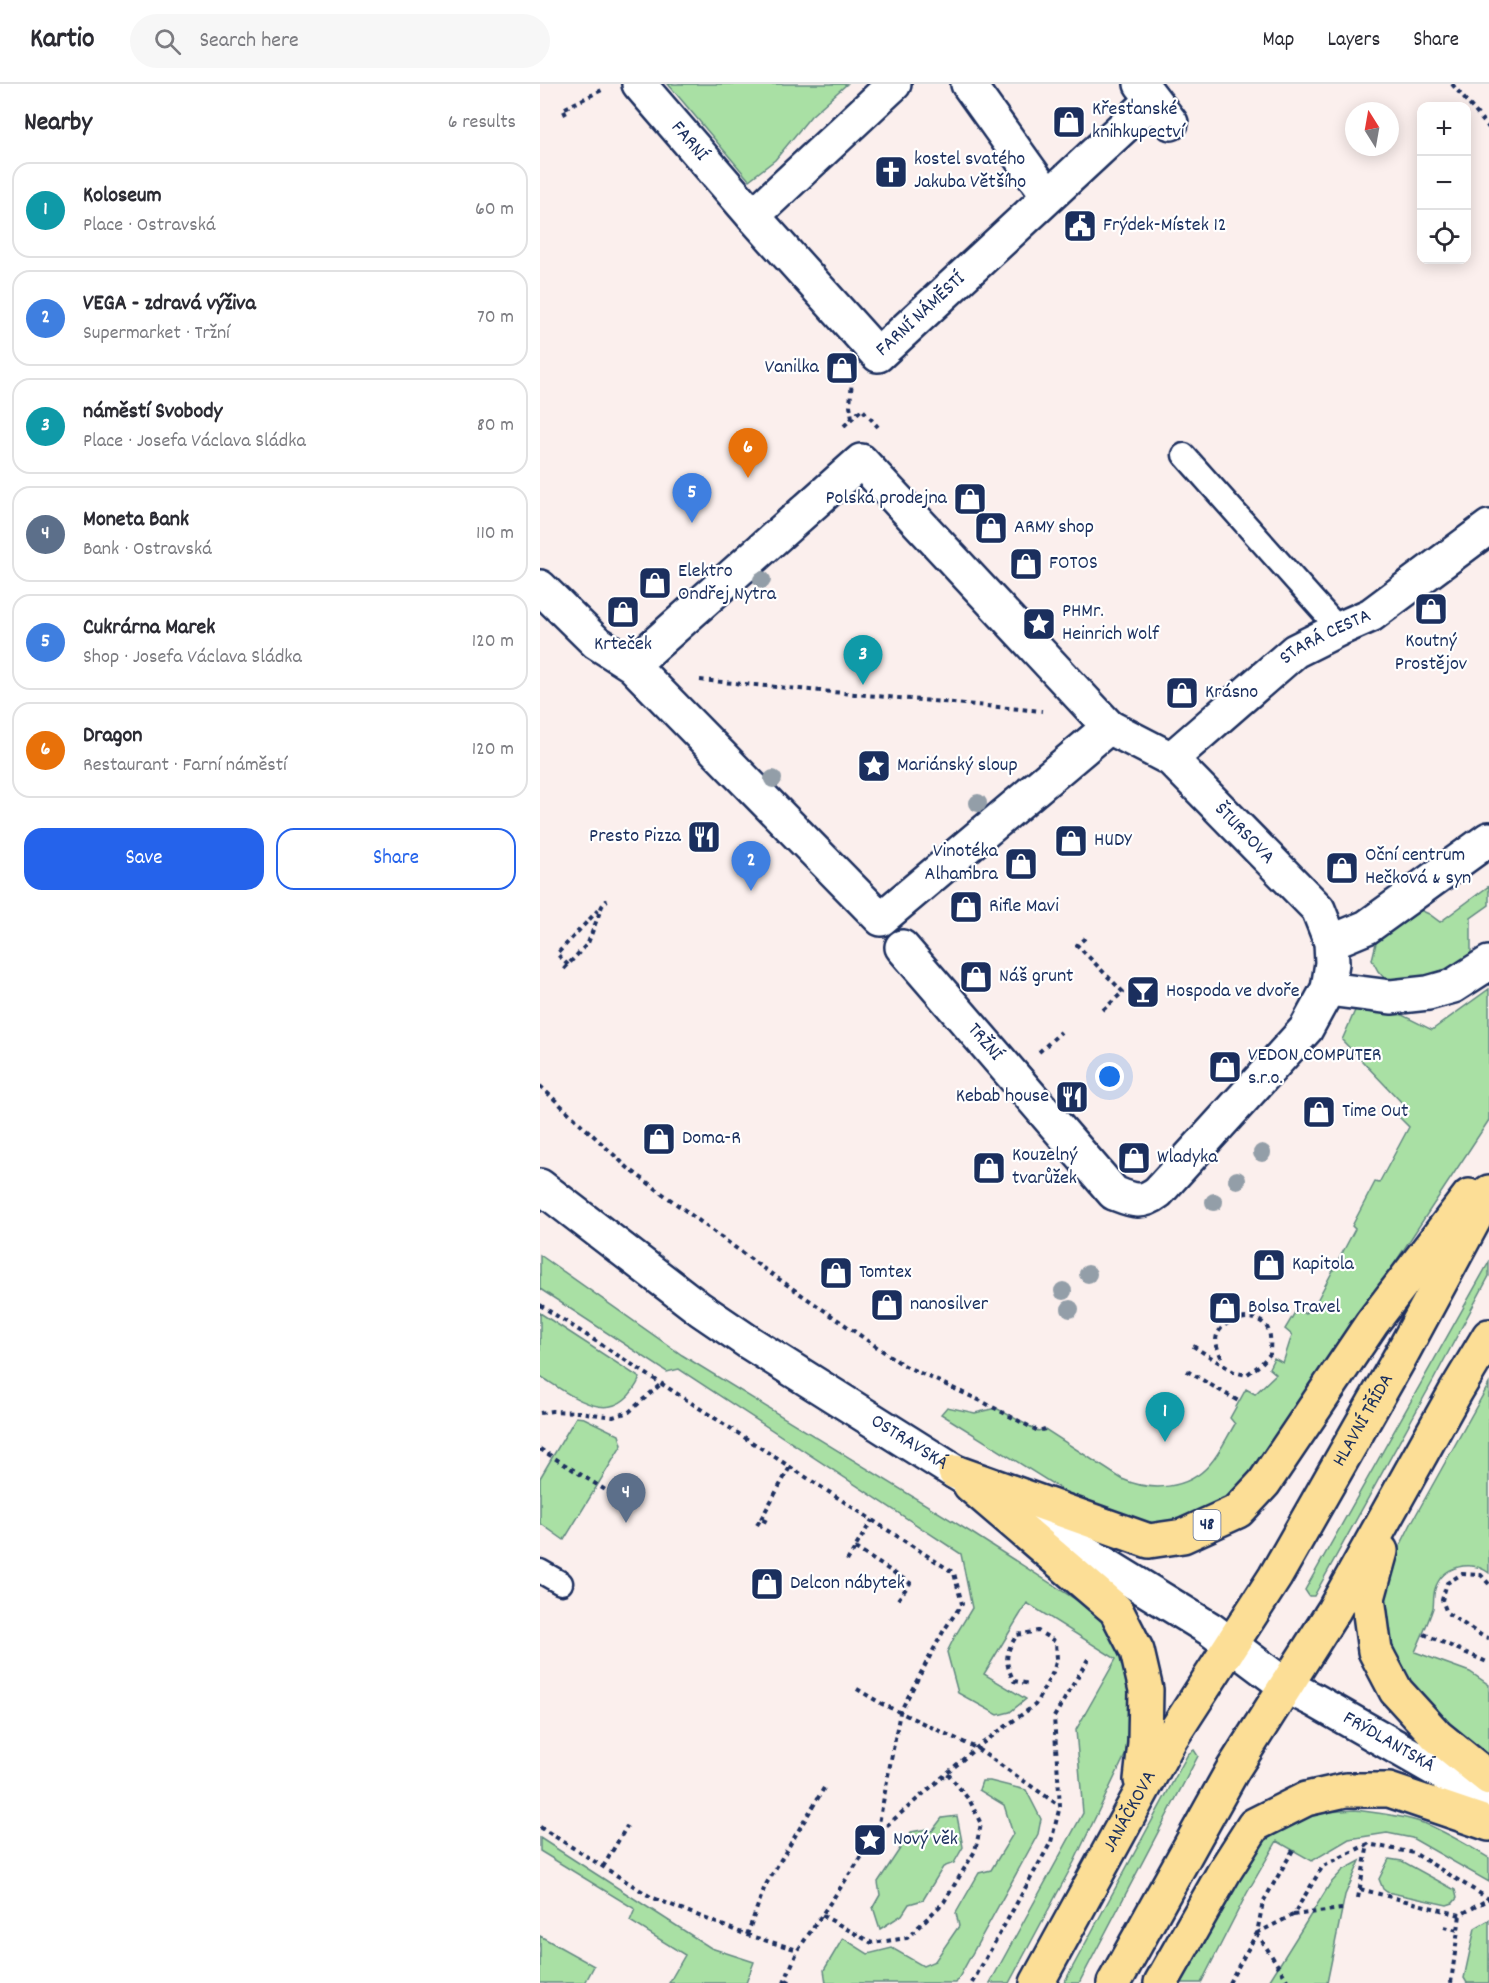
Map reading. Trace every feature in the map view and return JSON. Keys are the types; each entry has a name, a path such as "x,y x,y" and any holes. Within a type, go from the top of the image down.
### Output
{"main road":[{"name":"48","path":"955,1472 1149,1541 1183,1536 1238,1511 1264,1483 1372,1323 1489,1170"},
{"name":"HLAVNÍ TŘÍDA","path":"1231,1644 1275,1577 1489,1192"},
{"path":"1113,1983 1232,1771 1334,1610 1489,1336"},
{"path":"955,1472 1116,1610 1137,1651 1146,1690 1145,1743 1140,1793"},
{"path":"1395,1500 1368,1598 1375,1651 1396,1691 1437,1736 1489,1778"},
{"name":"JANÁČKOVA","path":"1037,1983 1171,1738 1231,1644"},
{"path":"1161,1983 1224,1872 1254,1825 1306,1799 1346,1790 1389,1790 1489,1824"}],"street":[{"name":"FARNÍ","path":"626,84 746,208"},
{"path":"746,208 894,84"},
{"path":"968,84 1051,185"},
{"name":"FARNÍ NÁMĚSTÍ","path":"746,208 878,355 1051,185 1152,105"},
{"path":"632,665 861,461"},
{"name":"ŠTURSOVA","path":"861,461 1109,727 1171,759 1318,909 1331,942"},
{"name":"STARÁ CESTA","path":"1171,759 1295,651 1371,615 1489,527"},
{"path":"540,587 596,642 632,665 881,919 1109,727"},
{"path":"1489,839 1367,927 1331,942 1332,963 1328,989 1391,997 1428,993 1453,986 1489,963"},
{"name":"TRŽNÍ","path":"902,947 1114,1193 1134,1200 1148,1199 1158,1192 1306,1029 1328,989"},
{"name":"OSTRAVSKÁ","path":"540,1186 700,1309 750,1343 1210,1629 1286,1686"},
{"name":"FRÝDLANTSKÁ","path":"1286,1686 1489,1800"}],"lane":[{"path":"1184,455 1339,629"},
{"path":"881,919 902,947"},
{"path":"540,1571 561,1584"}],"path":[{"path":"566,115 563,109 626,84"},
{"path":"1452,84 1489,128"},
{"path":"861,461 850,405 852,379 878,355"},
{"path":"844,427 862,409 885,436"},
{"path":"690,678 1043,711"},
{"path":"602,906 588,943 566,967 557,954 607,900"},
{"path":"1085,938 1077,945 1123,992 1103,1010"},
{"path":"1036,1054 1061,1032"},
{"path":"540,1086 628,1168 760,1266 903,1365 983,1402 1038,1431 1045,1429"},
{"path":"540,1305 954,1573 962,1604 944,1630 900,1712 877,1834"},
{"path":"1193,1346 1234,1372 1246,1375 1270,1354 1270,1339 1266,1326 1255,1319 1235,1319 1220,1330 1216,1341 1222,1359"},
{"path":"1187,1371 1240,1402"},
{"path":"540,1413 579,1412 613,1417 629,1412 661,1384"},
{"path":"540,1449 607,1491"},
{"path":"757,1525 790,1467"},
{"path":"761,1519 767,1522"},
{"path":"847,1561 872,1520"},
{"path":"855,1548 910,1583 897,1601"},
{"path":"1489,1584 1481,1575 1462,1574 1447,1583 1442,1599 1448,1613 1489,1638"},
{"path":"792,1983 785,1981 798,1950 877,1834 976,1748 1035,1705 1053,1672 1057,1659 1056,1642 1038,1631 1017,1635 1008,1648 1006,1666 1014,1681 1030,1684"},
{"path":"1424,1634 1489,1663"},
{"path":"972,1983 1051,1842 1060,1806 1054,1717 1088,1659"},
{"path":"857,1689 882,1704 976,1748 1060,1806"},
{"path":"822,1915 873,1943 907,1938 944,1902 975,1851 981,1824 970,1802 948,1774"},
{"path":"747,1935 765,1886 824,1788 821,1785"},
{"path":"603,1867 627,1826"},
{"path":"540,1827 651,1897 747,1935 798,1950"},
{"path":"1293,1915 1323,1866 1368,1844 1414,1853 1489,1899 1460,1915 1360,1889"},
{"path":"1358,1898 1368,1844"},
{"path":"1228,1983 1257,1933 1263,1902 1293,1850"},
{"path":"1257,1933 1293,1915 1342,1909"},
{"path":"1451,1983 1460,1915"},
{"path":"1444,1927 1458,1930"},
{"path":"1257,1933 1288,1983"}],"green space":[{"path":"668,84 847,84 811,116 775,160 749,180"},
{"path":"1489,886 1489,905 1471,918 1471,961 1460,974 1388,982 1378,971 1372,960 1376,943 1397,922 1418,909 1440,922"},
{"path":"1489,989 1489,1120 1358,1319 1245,1479 1231,1495 1213,1509 1188,1519 1142,1526 1096,1511 941,1414 947,1407 975,1413 996,1408 1038,1431 1045,1429 1122,1479 1145,1486 1180,1484 1201,1473 1217,1455 1235,1424 1230,1418 1246,1389 1255,1394 1276,1374 1269,1368 1274,1358 1283,1363 1292,1335 1285,1329 1297,1309 1305,1314 1309,1308 1312,1310 1355,1229 1352,1226 1375,1182 1379,1183 1409,1127 1399,1117 1406,1107 1342,1040 1357,1006 1388,1008 1432,1030"},
{"path":"540,1255 682,1355 972,1533 1103,1617 1131,1674 1130,1745 1074,1862 1009,1983 990,1983 1083,1813 1076,1730 1116,1659 1027,1603 984,1674 1026,1699 1010,1712 998,1715 958,1693 947,1652 972,1608 961,1554 679,1369 667,1372 540,1289"},
{"path":"1489,1262 1489,1276 1434,1379 1314,1596 1309,1596 1305,1590"},
{"path":"540,1313 640,1378 630,1394 619,1403 606,1407 593,1405 566,1393 540,1376"},
{"path":"1489,1384 1489,1573 1474,1566 1466,1566 1450,1570 1444,1575 1435,1589 1433,1608 1415,1652 1470,1672 1489,1685 1489,1756 1472,1745 1420,1700 1386,1645 1384,1611 1386,1591 1395,1556"},
{"path":"576,1417 584,1418 619,1435 622,1445 564,1540 540,1523 540,1478"},
{"path":"1194,1750 1198,1756 1079,1983 1064,1983 1188,1754"},
{"path":"982,1781 1026,1790 1041,1819 1038,1834 956,1983 826,1983 824,1970 843,1938 868,1954 892,1948 923,1966 935,1961 959,1926 956,1913 979,1873 991,1870 1013,1834 1004,1805 979,1790"},
{"path":"1355,1810 1409,1819 1426,1824 1450,1836 1489,1858 1489,1882 1412,1838 1387,1833 1349,1839 1312,1861 1277,1841 1247,1893 1201,1983 1173,1983 1255,1848 1284,1828 1308,1817 1327,1812"},
{"path":"957,1816 963,1847 954,1863 943,1867 923,1900 909,1904 902,1915 880,1929 873,1907 880,1895 878,1882 911,1832 927,1829 932,1831 942,1818"},
{"path":"540,1838 711,1948 754,1962 746,1983 669,1983 685,1955 630,1921 635,1909 540,1851"},
{"path":"1389,1859 1402,1861 1455,1890 1457,1898 1453,1903 1447,1905 1387,1892 1383,1889 1379,1879"},
{"path":"1360,1861 1345,1895 1327,1983 1268,1983 1330,1884 1343,1870"},
{"path":"1489,1920 1489,1983 1467,1983 1464,1978 1475,1928"},
{"path":"540,1936 594,1966 585,1983 540,1983"}],"place":[{"name":"Křesťanské knihkupectví","path":"1069,122"},
{"name":"kostel svatého Jakuba Většího","path":"891,172"},
{"name":"Frýdek-Místek 12","path":"1080,226"},
{"name":"Vanilka","path":"842,368"},
{"name":"Dragon","path":"748,478"},
{"name":"Polská prodejna","path":"970,499"},
{"name":"Cukrárna Marek","path":"692,523"},
{"name":"ARMY shop","path":"991,528"},
{"name":"FOTOS","path":"1026,564"},
{"name":"Elektro Ondřej Nytra","path":"655,583"},
{"name":"Koutný Prostějov","path":"1431,609"},
{"name":"Krteček","path":"623,612"},
{"name":"PHMr. Heinrich Wolf","path":"1039,624"},
{"name":"náměstí Svobody","path":"863,685"},
{"name":"Krásno","path":"1182,693"},
{"name":"Mariánský sloup","path":"874,766"},
{"name":"Presto Pizza","path":"704,837"},
{"name":"HUDY","path":"1071,841"},
{"name":"Vinotéka Alhambra","path":"1021,864"},
{"name":"Oční centrum Hečková & syn","path":"1342,868"},
{"name":"VEGA - zdravá výživa","path":"751,891"},
{"name":"Rifle Mavi","path":"966,907"},
{"name":"Náš grunt","path":"976,977"},
{"name":"Hospoda ve dvoře","path":"1143,992"},
{"name":"VEDON COMPUTER s.r.o.","path":"1225,1067"},
{"name":"Kebab house","path":"1072,1097"},
{"name":"Time Out","path":"1319,1112"},
{"name":"Doma-R","path":"659,1139"},
{"name":"Wladyka","path":"1134,1158"},
{"name":"Kouzelný tvarůžek","path":"989,1168"},
{"name":"Kapitola","path":"1269,1265"},
{"name":"Tomtex","path":"836,1273"},
{"name":"nanosilver","path":"887,1305"},
{"name":"Bolsa Travel","path":"1225,1308"},
{"name":"Koloseum","path":"1165,1442"},
{"name":"Moneta Bank","path":"626,1523"},
{"name":"Delcon nábytek","path":"767,1584"},
{"name":"Nový věk","path":"870,1840"}]}
